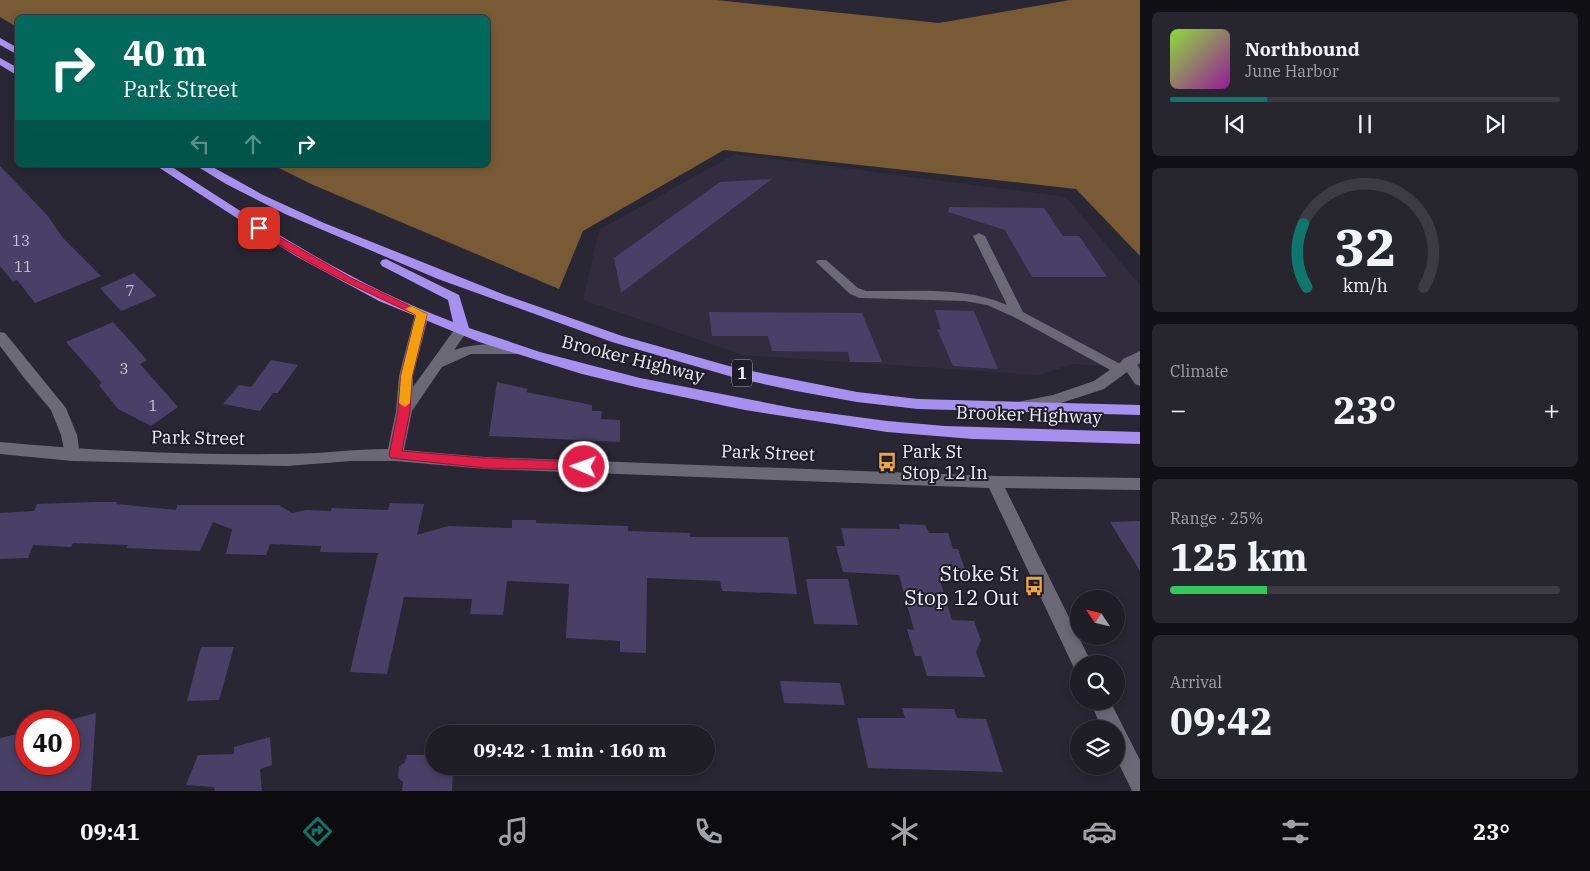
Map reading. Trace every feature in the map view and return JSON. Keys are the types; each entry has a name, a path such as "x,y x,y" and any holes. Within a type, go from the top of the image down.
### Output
{"highway":[{"path":"0,41 15,50"},
{"path":"0,61 15,71"},
{"name":"Brooker Highway","path":"164,167 292,249 348,280 422,314 522,351 658,388 832,419 971,434 1140,438"},
{"name":"Brooker Highway","path":"205,167 271,203 364,245 533,311 681,357 764,379 846,394 919,404 1140,410"},
{"path":"364,245 381,260 454,298 462,329"}],"street":[{"path":"395,455 404,411 406,376 422,314"},
{"path":"404,411 462,329"},
{"path":"0,336 30,376 58,408 69,435 72,454"},
{"path":"432,370 446,359 470,349 488,347 522,351"},
{"path":"1018,406 1077,394 1099,385 1129,363 1140,381"},
{"name":"Park Street","path":"0,448 72,454 287,460 352,455 395,455 485,463 994,482 1140,484"},
{"path":"994,482 1078,655"},
{"path":"1125,753 1140,783"}],"lane":[{"path":"979,236 1018,314"},
{"path":"822,262 854,291 864,295 965,297 990,302 1129,363"}],"shaded area":[{"path":"0,0 716,0 939,23 1070,0 1140,0 1140,256 1076,189 724,150 583,231 559,289 311,184 277,167 490,167 490,15 15,15 15,26 0,17"},
{"path":"735,154 1066,197 1140,285 1140,369 1073,364 1039,375 743,355 583,300 599,230"}],"building":[{"path":"0,166 47,215 63,238 101,276 35,303 17,280 13,282 0,266"},
{"path":"772,179 621,293 614,258 720,182"},
{"path":"949,207 1044,208 1063,236 1079,236 1107,277 1032,277 1005,230 948,212"},
{"path":"134,273 157,296 121,311 100,288"},
{"path":"935,310 974,311 998,369 953,366 937,329 941,330"},
{"path":"709,312 862,313 882,362 850,362 848,352 772,351 768,336 712,336"},
{"path":"113,322 147,360 140,364 178,407 151,426 118,409 99,385 102,383 66,342"},
{"path":"271,360 298,365 278,393 273,393 260,411 223,404 239,385 251,387"},
{"path":"497,382 528,389 526,392 592,405 592,411 602,411 601,419 620,420 620,442 489,436"},
{"path":"117,502 116,504 176,510 177,505 279,505 292,513 306,510 331,511 332,508 388,510 390,503 424,504 417,535 448,526 512,528 512,520 536,520 536,523 628,526 628,531 690,533 690,537 788,537 797,594 722,591 720,581 647,578 646,653 620,652 620,641 566,638 569,584 507,581 503,615 470,614 472,599 404,597 387,674 350,672 378,553 320,552 321,546 270,544 266,555 226,554 232,529 213,522 200,551 126,548 128,545 73,543 71,547 33,545 28,558 0,559 0,513 34,511 37,504"},
{"path":"1140,521 1140,571 1110,522"},
{"path":"899,524 925,525 929,533 948,533 953,549 958,549 968,578 939,577 952,620 974,621 981,640 976,652 985,677 927,676 921,656 915,656 907,629 914,630 899,575 843,572 836,546 845,546 841,528 900,529"},
{"path":"806,579 848,579 858,625 814,624"},
{"path":"201,647 234,647 219,700 187,701"},
{"path":"780,681 840,683 845,705 784,703"},
{"path":"902,708 954,709 957,718 986,719 1003,772 868,768 857,718 905,718"},
{"path":"96,713 91,791 0,791 0,738 15,735 15,775 80,775 80,717"},
{"path":"270,737 272,765 260,769 262,791 215,791 214,787 186,785 198,755 234,754 234,747"},
{"path":"407,755 425,755 425,775 453,775 452,791 402,791 403,782 398,778 399,767 405,762"}],"slow traffic":[{"path":"405,403 406,376 422,314 411,309"}],"place":[{"name":"Park St Stop 12 In","path":"887,462"},
{"name":"Stoke St Stop 12 Out","path":"1034,586"}],"route":[{"path":"259,228 348,280 422,314 406,376 404,411 395,455 485,463 584,467"}]}
